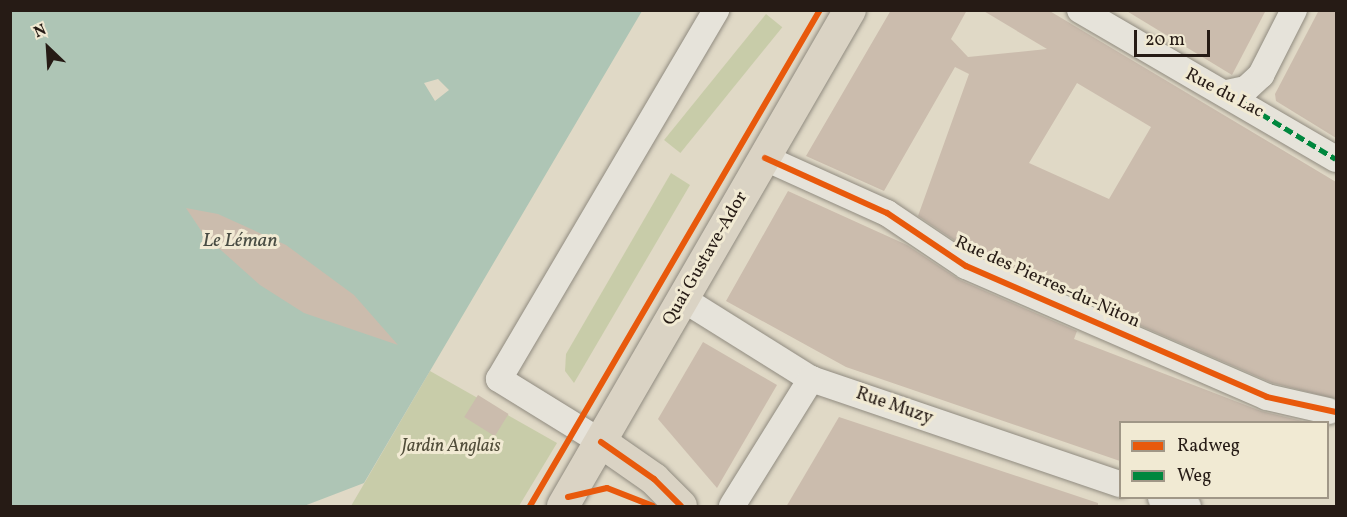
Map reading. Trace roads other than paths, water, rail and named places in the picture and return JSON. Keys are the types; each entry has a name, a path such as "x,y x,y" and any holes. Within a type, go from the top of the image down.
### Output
{"main road":[{"name":"Quai Gustave-Ador","path":"563,507 850,10"},
{"path":"601,442 654,478 681,507"}],"street":[{"path":"601,442 499,379 716,10"},
{"name":"Rue du Lac","path":"1080,10 1227,93 1336,159"},
{"path":"1227,93 1246,88 1261,75 1294,10"},
{"name":"Rue des Pierres-du-Niton","path":"765,158 887,213 966,266 1267,397 1329,411"},
{"name":"Rue Muzy","path":"683,299 811,379 1119,484"},
{"path":"732,507 811,379"},
{"path":"1164,499 1188,507"}],"water":[{"name":"Le Léman","path":"10,11 642,11 364,483 304,506 11,506","holes":["438,79 449,90 435,101 424,83"]}],"park label":[{"name":"Jardin Anglais","path":"451,447"}]}
